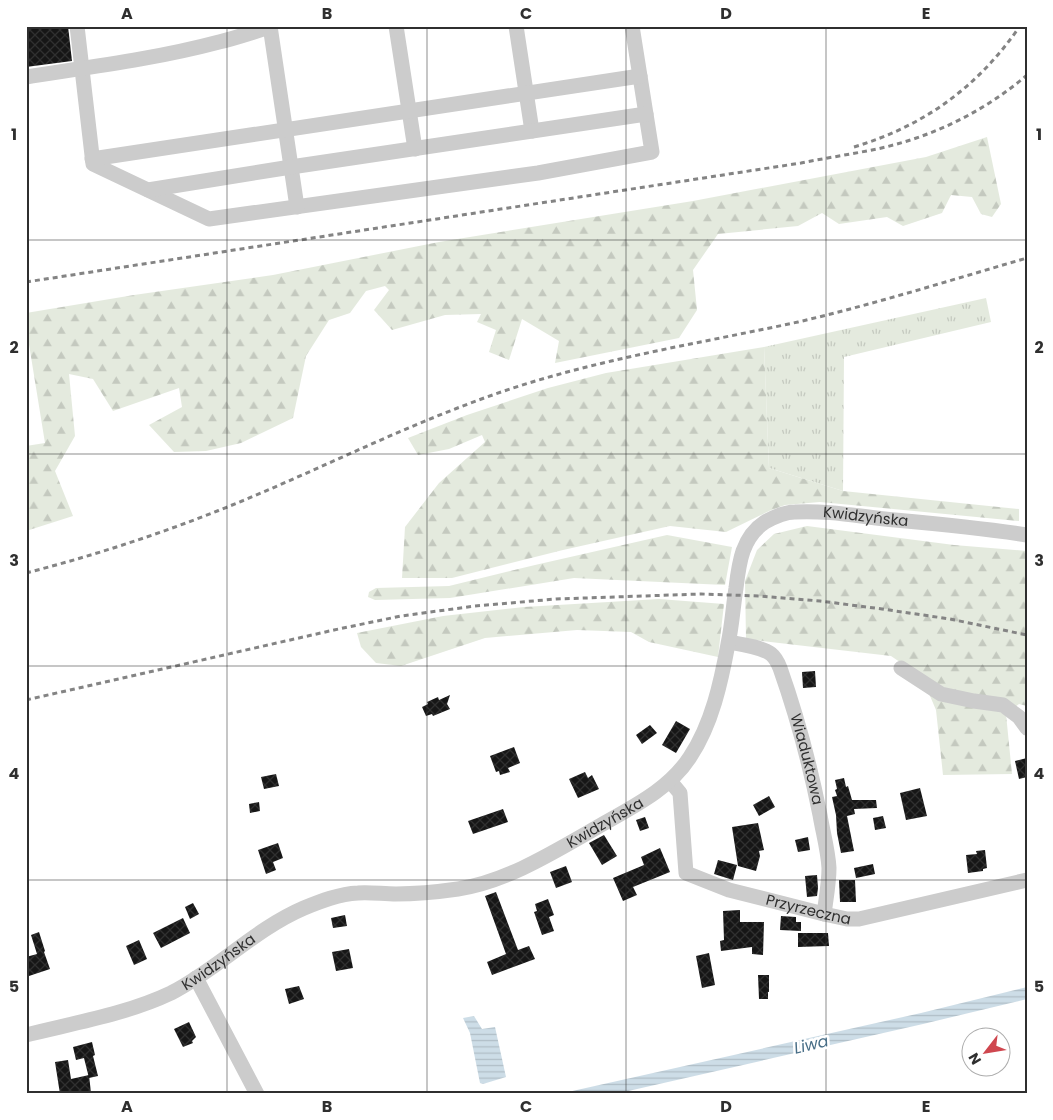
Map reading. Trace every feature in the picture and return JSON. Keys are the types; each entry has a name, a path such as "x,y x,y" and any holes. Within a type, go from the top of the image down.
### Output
{"street":[{"path":"77,26 93,164 209,219 538,173 652,152 632,26"},
{"path":"396,26 415,149"},
{"path":"516,26 532,131"},
{"path":"26,77 176,52 270,27 297,207"},
{"path":"92,159 640,76"},
{"path":"148,190 646,114"},
{"name":"Kwidzyńska","path":"26,1035 120,1012 148,1003 196,978 277,921 326,900 341,895 359,893 433,893 464,888 511,873 539,861 658,791 670,781 690,758 702,735 715,703 729,642 739,562 745,543 751,534 776,516 792,512 825,512 991,529 1027,535"},
{"name":"Wiaduktowa","path":"729,642 769,652 777,661 782,675 800,730 826,847 829,868 824,914"},
{"path":"901,668 941,694 1003,705 1019,717 1027,728"},
{"name":"Przyrzeczna","path":"670,781 680,793 686,873 729,890 824,914 859,919 1027,880"},
{"path":"196,978 257,1094"}],"green space":[{"path":"987,137 1001,204 992,217 981,214 972,197 951,195 942,213 903,226 887,217 839,224 822,213 798,226 718,234 693,270 697,310 679,338 555,363 559,341 522,319 509,360 489,352 496,330 477,322 481,314 445,315 392,330 374,310 389,290 385,286 366,291 350,313 329,320 306,356 293,418 241,443 206,451 174,452 149,425 182,407 179,388 113,411 93,379 69,374 75,436 55,471 73,516 26,531 26,446 45,443 26,326 26,313 273,275 439,242 693,201 926,157"},
{"path":"986,298 991,322 844,357 843,491 769,468 764,347"},
{"path":"764,347 769,468 843,491 1019,509 1019,521 820,502 785,505 726,532 670,526 452,578 402,578 405,527 439,483 485,442 482,435 449,449 418,455 408,438 467,415 548,388 606,373"},
{"path":"807,526 954,545 1027,551 1027,706 1019,704 1006,714 1012,774 943,775 936,710 922,677 891,656 746,639 745,581 757,550 774,534"},
{"path":"667,535 732,547 725,585 574,578 450,598 375,600 368,597 369,592 376,588 449,586"},
{"path":"659,599 724,604 718,657 649,642 631,632 577,630 485,638 401,666 376,663 361,647 357,633 443,616 524,607"}],"water":[{"name":"Liwa","path":"1027,987 1027,999 923,1024 615,1094 559,1094 921,1013"},
{"path":"474,1016 482,1029 495,1027 506,1077 483,1084 480,1083 470,1033 463,1018"}],"building":[{"path":"26,26 68,26 72,61 26,67"},
{"path":"815,671 816,687 803,688 802,672"},
{"path":"450,695 447,704 450,709 433,716 432,714 426,716 422,707 428,704 427,702 438,697 439,700"},
{"path":"676,721 690,729 676,753 662,745"},
{"path":"650,725 657,733 642,744 636,735"},
{"path":"514,747 520,763 508,768 510,772 500,775 499,771 496,772 490,756"},
{"path":"1027,758 1027,777 1019,779 1015,761"},
{"path":"585,772 588,778 592,775 599,789 578,798 569,779"},
{"path":"276,774 279,786 264,789 261,777"},
{"path":"844,778 852,800 876,800 877,808 854,809 855,814 847,816 854,851 841,853 832,797 837,796 835,780"},
{"path":"920,788 927,816 906,820 900,793"},
{"path":"769,796 775,807 759,816 753,805"},
{"path":"259,802 260,811 250,813 249,804"},
{"path":"503,809 508,822 473,834 468,821"},
{"path":"883,816 886,828 875,830 873,818"},
{"path":"645,817 649,828 640,831 636,820"},
{"path":"758,823 764,850 759,851 760,856 756,871 738,866 732,827"},
{"path":"604,835 617,856 602,865 589,843"},
{"path":"808,837 810,850 798,852 795,840"},
{"path":"278,843 283,858 273,862 276,870 266,874 258,850"},
{"path":"660,848 670,872 633,887 637,895 623,901 613,878 644,865 641,857"},
{"path":"985,850 987,868 983,869 983,871 968,873 966,855 977,854 976,851"},
{"path":"718,860 737,865 733,880 714,874"},
{"path":"873,864 875,874 856,878 854,868"},
{"path":"566,866 572,882 556,888 550,872"},
{"path":"817,875 817,896 807,897 805,876"},
{"path":"839,880 855,880 856,902 840,902"},
{"path":"496,892 518,950 529,946 535,959 492,975 487,962 506,954 485,896"},
{"path":"548,899 554,915 549,917 554,931 542,935 534,912 537,911 535,904"},
{"path":"193,903 199,914 190,919 185,907"},
{"path":"740,910 740,922 764,922 763,955 752,954 752,947 721,951 720,941 724,940 723,911"},
{"path":"345,915 347,926 333,928 331,918"},
{"path":"781,916 796,917 796,922 801,922 801,931 780,930"},
{"path":"183,918 190,933 161,948 153,933"},
{"path":"39,932 50,969 26,977 26,957 37,954 31,935"},
{"path":"798,933 828,933 829,946 798,947"},
{"path":"139,940 147,959 134,965 126,946"},
{"path":"349,949 353,968 336,971 332,952"},
{"path":"709,953 715,985 702,988 696,956"},
{"path":"758,975 769,975 768,999 759,999"},
{"path":"299,986 304,999 289,1004 285,989"},
{"path":"189,1022 196,1037 192,1041 193,1043 183,1047 174,1029"},
{"path":"92,1042 98,1076 89,1078 84,1058 76,1060 73,1047"},
{"path":"68,1060 71,1079 89,1075 91,1093 60,1094 55,1062"}],"railway":[{"path":"854,147 904,128 948,101 986,68 1020,26"},
{"path":"26,282 801,163 877,149 918,138 975,112 1027,75"},
{"path":"26,573 108,550 189,522 275,487 441,414 510,389 581,368 827,315 1027,258"},
{"path":"26,700 401,616 475,606 556,599 701,594 759,596 882,609 950,619 1027,635"}]}
